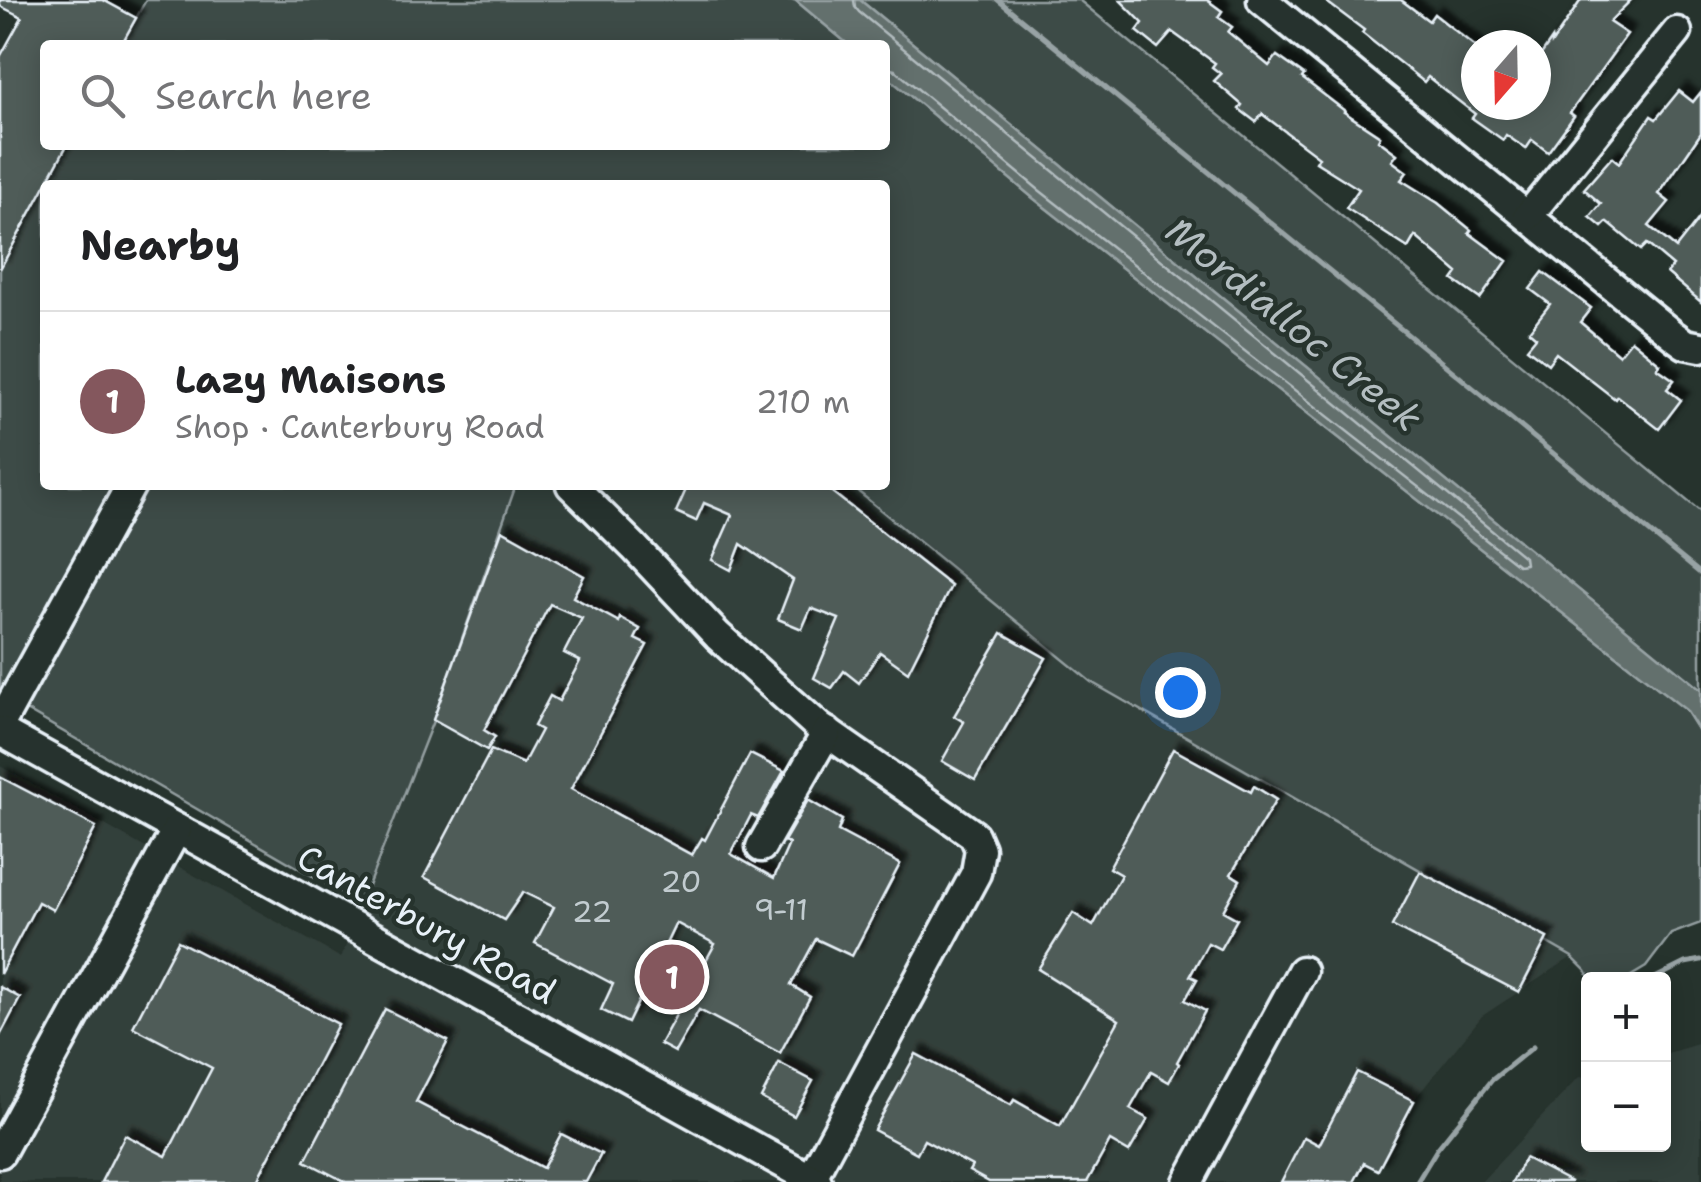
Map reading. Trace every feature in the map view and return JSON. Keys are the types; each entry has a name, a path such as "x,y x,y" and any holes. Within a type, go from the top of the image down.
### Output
{"street":[{"path":"1262,0 1674,336 1701,348"},
{"path":"1528,216 1678,32"},
{"path":"0,728 128,490"},
{"path":"576,490 718,636 826,732 974,834 980,849 976,873 814,1180"},
{"name":"Canterbury Road","path":"0,728 814,1180"},
{"path":"761,847 826,732"},
{"path":"0,1153 177,828"},
{"path":"1188,1182 1302,971"}],"shaded area":[{"path":"146,0 795,0 843,40 124,40"},
{"path":"860,0 1079,0 1701,512 1701,690"},
{"path":"890,79 1033,198 1686,710 1701,734 1701,923 1671,934 1638,972 1586,972 1572,957 1091,682 856,490 890,490 890,180 48,180 64,150 890,150"},
{"path":"40,195 40,490 514,490 433,721 361,904 0,695 0,269"},
{"path":"515,490 865,490 1086,679 1572,957 1482,1016 1371,1153 1355,1182 0,1182 0,766 341,958 433,721"},
{"path":"1701,1043 1701,1182 1481,1182 1581,1077 1581,1152 1671,1152 1671,1052"}],"water":[{"path":"795,0 860,0 1701,690 1701,734 1686,710 1033,198 890,79 890,40 843,40"}],"building":[{"path":"0,0 103,0 136,18 124,40 40,40 40,150 64,150 48,180 40,180 40,195 0,269 0,57 22,17 0,6"},
{"path":"1120,0 1207,0 1222,11 1218,17 1232,27 1228,32 1269,66 1277,56 1344,112 1380,136 1378,140 1397,154 1392,161 1407,172 1401,180 1438,203 1471,230 1469,233 1507,261 1480,299 1453,280 1458,273 1415,236 1408,248 1346,208 1359,189 1316,162 1319,157 1262,114 1256,122 1239,109 1242,105 1214,81 1221,74 1212,67 1215,63 1172,32 1158,48 1137,31 1143,23"},
{"path":"1324,0 1401,0 1429,21 1434,14 1461,35 1461,103 1428,77 1424,82 1362,33 1364,30"},
{"path":"1581,0 1631,0 1609,22 1627,34 1570,113 1574,116 1548,152 1532,140 1526,149 1506,135 1503,140 1475,120 1551,120 1551,40"},
{"path":"1679,91 1693,102 1701,92 1701,133 1659,194 1669,202 1649,226 1676,248 1701,216 1701,302 1667,273 1673,266 1647,244 1641,250 1607,222 1602,227 1590,217 1601,204 1584,189 1612,157 1619,163 1651,116 1656,119"},
{"path":"1543,272 1591,308 1580,322 1619,355 1631,340 1674,380 1667,389 1681,400 1659,429 1556,353 1548,364 1527,348 1536,337 1529,331 1550,304 1530,289"},
{"path":"686,490 829,490 951,586 908,672 880,652 859,683 844,671 832,688 814,678 839,619 811,608 802,629 778,619 793,580 741,544 731,570 712,560 732,515 704,503 696,521 676,512"},
{"path":"502,530 584,576 573,597 640,629 635,639 647,645 571,789 692,855 702,838 705,840 750,754 784,771 758,818 751,815 731,854 774,878 789,844 784,841 808,800 842,820 838,831 900,864 852,956 816,939 791,985 810,997 780,1053 699,1010 675,1052 660,1044 715,944 676,923 628,1023 601,1010 613,984 535,943 554,907 523,892 504,920 424,877 491,750 523,764 541,730 534,726 550,696 559,701 580,661 564,653 582,618 550,604 484,730 495,737 487,750 433,720"},
{"path":"1002,633 1046,658 975,780 942,761 964,722 954,716"},
{"path":"1173,749 1251,792 1254,786 1276,800 1231,874 1240,880 1223,911 1237,919 1220,949 1208,943 1190,976 1197,979 1185,1000 1205,1011 1169,1082 1151,1072 1130,1109 1148,1119 1129,1152 1110,1141 1087,1182 989,1182 969,1171 972,1166 924,1140 917,1153 874,1130 916,1054 1011,1105 1014,1100 1060,1126 1119,1020 1038,969 1073,913 1093,926 1121,875 1109,868"},
{"path":"0,777 96,827 53,910 38,902 0,974"},
{"path":"1420,872 1547,938 1519,992 1392,926"},
{"path":"178,941 338,1024 256,1182 101,1182 125,1135 166,1156 212,1068 133,1027"},
{"path":"0,987 20,998 0,1036"},
{"path":"385,1009 448,1041 416,1102 543,1168 561,1134 601,1154 586,1182 346,1182 305,1161"},
{"path":"779,1063 813,1081 794,1116 761,1098"},
{"path":"1357,1072 1414,1101 1378,1170 1364,1163 1354,1182 1281,1182 1304,1137 1319,1145"},
{"path":"1525,1158 1571,1182 1512,1182"}],"waterway":[{"path":"998,0 1701,574"},
{"path":"1667,972 1701,960"},
{"path":"1417,1182 1437,1149 1492,1080 1533,1047"}],"place":[{"name":"Lazy Maisons","path":"672,977"}],"water label":[{"name":"Mordialloc Creek","path":"1294,324"}]}
